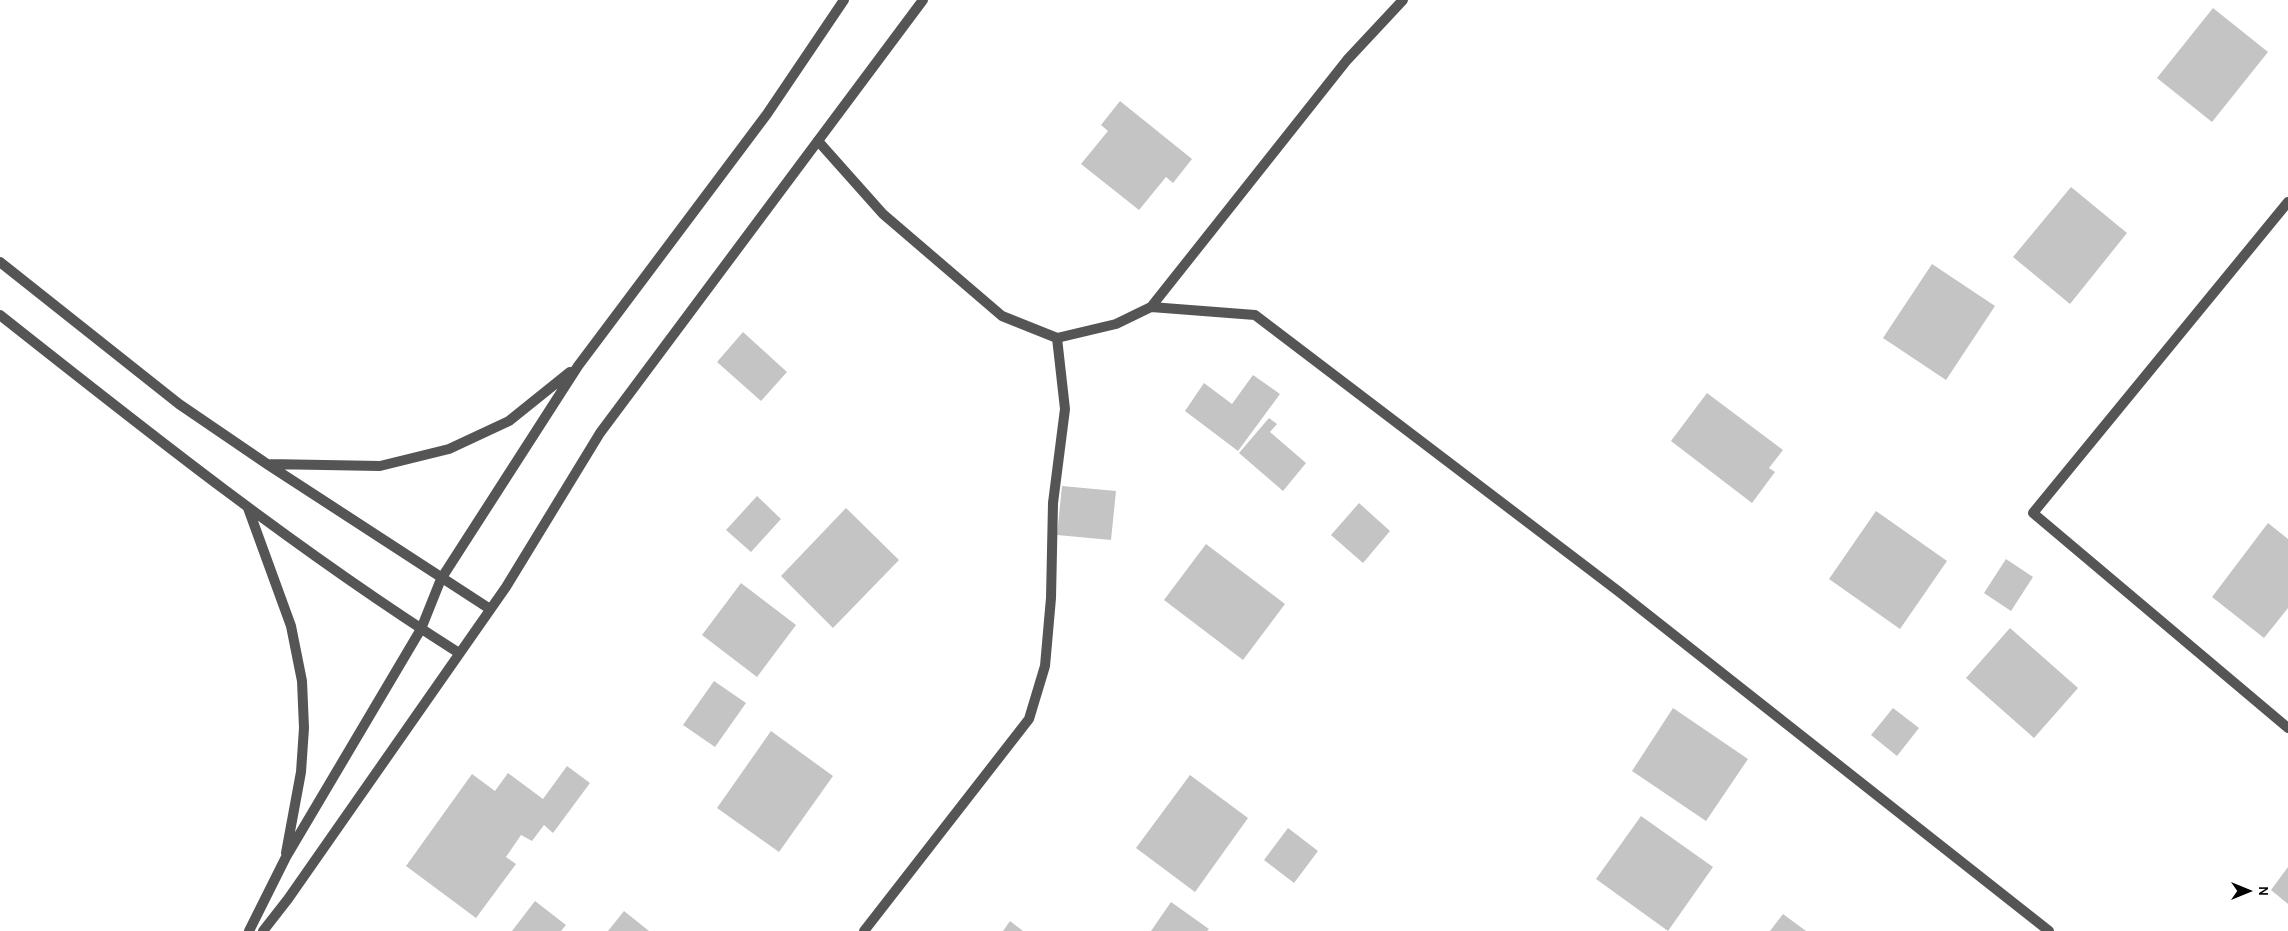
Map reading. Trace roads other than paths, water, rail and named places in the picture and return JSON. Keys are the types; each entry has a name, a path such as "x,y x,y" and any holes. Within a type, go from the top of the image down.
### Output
{"street":[{"path":"249,931 286,857 422,629 441,579 578,366 767,114 844,0"},
{"path":"263,931 288,899 506,587 600,433 923,0"},
{"path":"818,141 883,214 1002,316 1057,338 1116,324 1151,307 1347,60 1403,0"},
{"path":"2288,202 2033,513 2288,728"},
{"path":"0,262 134,369 267,464 441,579 490,609"},
{"path":"1151,307 1255,315 1618,590 2049,931"},
{"path":"0,315 248,507 459,653"},
{"path":"864,931 1029,718 1045,666 1052,598 1053,503 1065,409 1057,338"},
{"path":"267,464 380,466 449,449 509,421 578,366"},
{"path":"248,507 292,626 302,681 304,728 301,772 286,857"}]}
